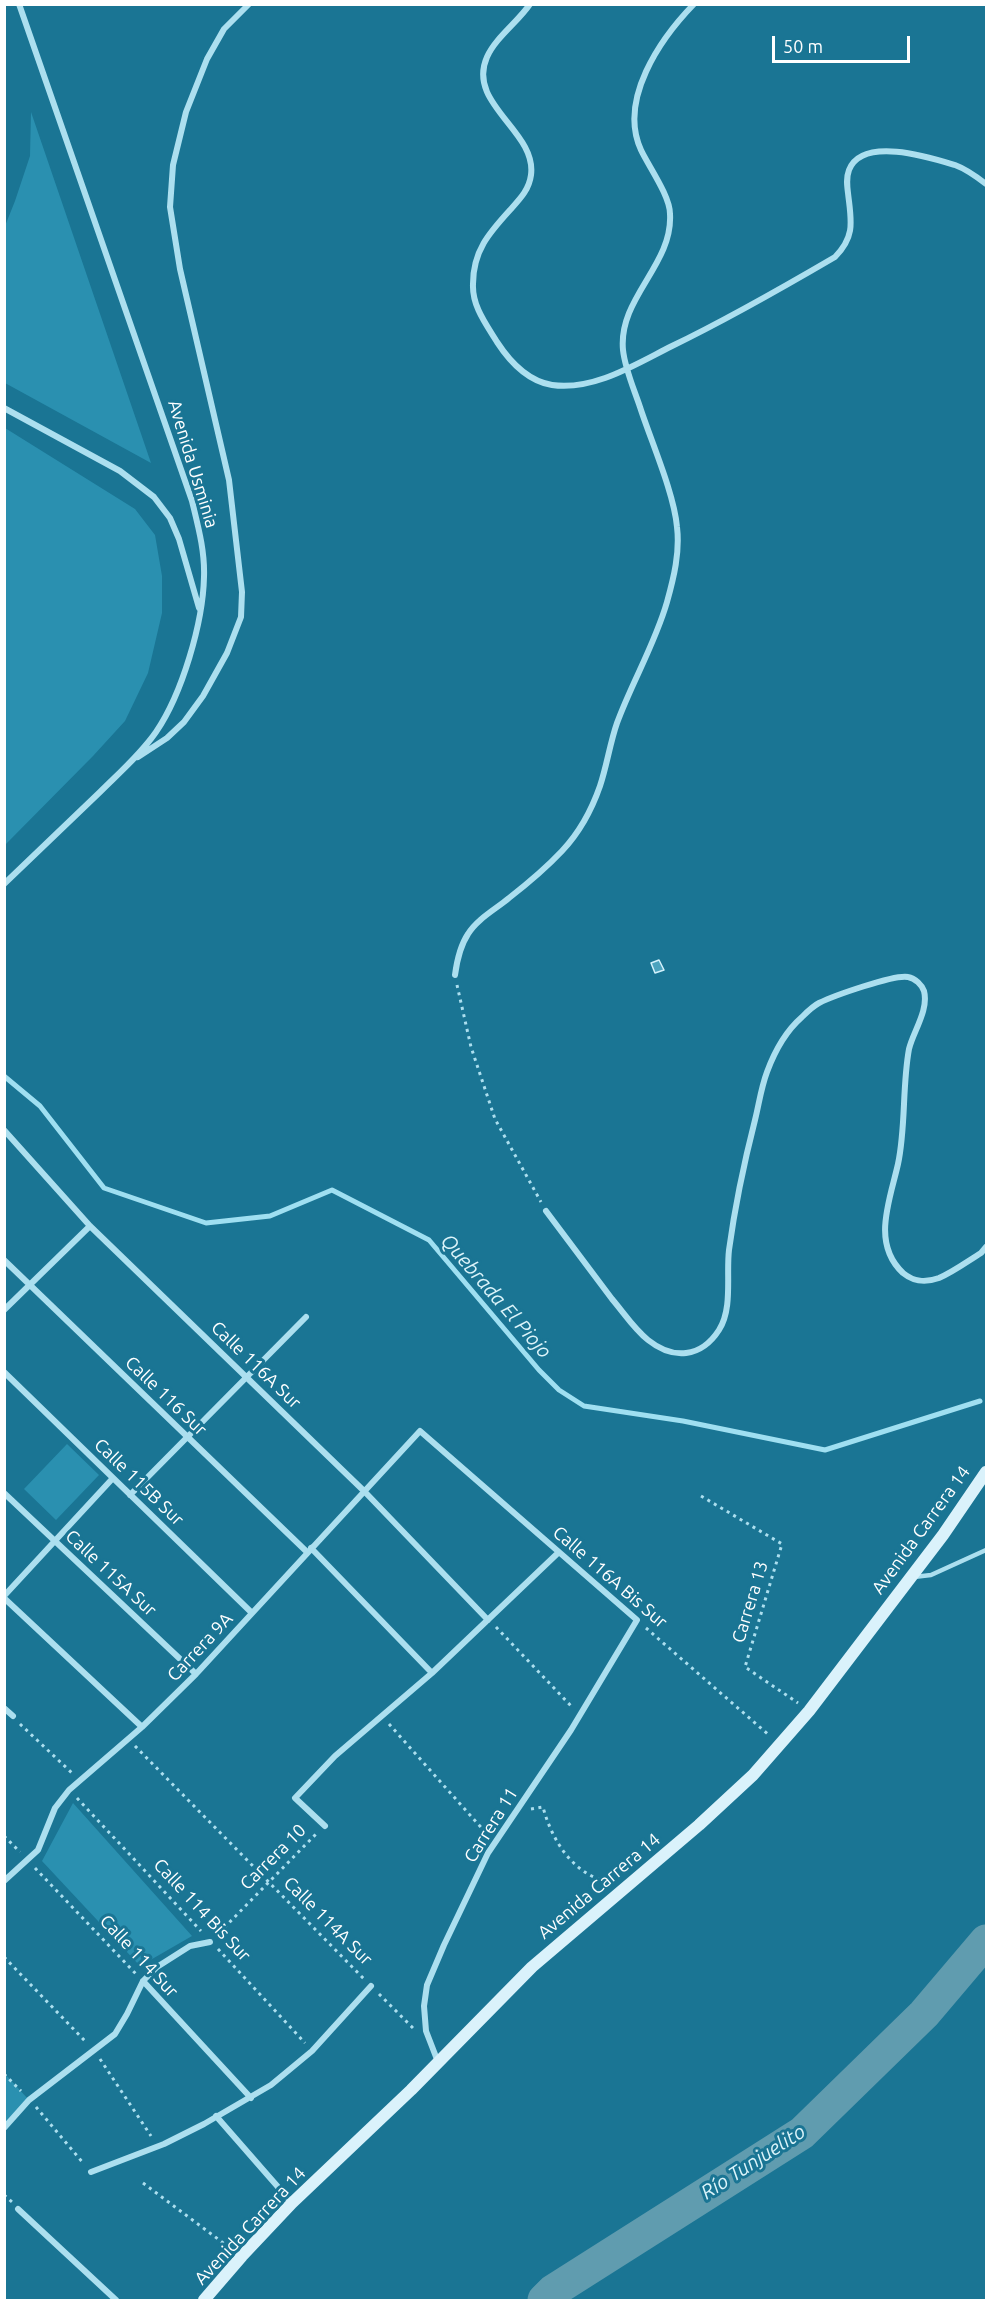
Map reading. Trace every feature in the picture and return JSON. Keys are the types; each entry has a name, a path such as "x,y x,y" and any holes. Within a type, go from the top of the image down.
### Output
{"main road":[{"name":"Avenida Carrera 14","path":"204,2301 292,2203 438,2063 532,1967 725,1801 780,1745 809,1711 987,1472"}],"street":[{"name":"Avenida Usminia","path":"4,884 132,761 156,732 172,705 188,663 200,612 204,577 203,552 192,501 19,4"},
{"path":"132,761 167,738 184,722 203,696 227,653 241,617 242,592 229,480 180,269 170,207 173,165 190,101 207,58 224,29 249,4"},
{"path":"530,4 488,55 483,68 491,100 526,149 531,173 525,191 482,244 474,263 472,287 475,305 503,351 521,372 539,381 553,385 579,384 607,378 717,324 835,257 850,237 846,180 849,169 860,156 881,151 917,155 957,166 987,184"},
{"path":"455,975 457,957 470,931 562,850 586,819 600,786 607,753 618,721 667,603 678,558 677,525 623,350 624,321 662,255 671,228 670,207 639,146 634,123 637,100 646,73 664,41 694,4"},
{"path":"4,408 120,471 154,497 170,518 179,539 200,612"},
{"path":"546,1211 605,1289 649,1341 673,1354 692,1353 710,1342 720,1329 726,1314 727,1266 746,1158 762,1088 779,1046 801,1017 818,1004 885,980 908,976 919,982 924,998 910,1046 898,1165 891,1183 885,1239 889,1255 911,1280 923,1281 938,1278 981,1253 987,1247"},
{"name":"Calle 116A Sur","path":"4,1130 90,1226 364,1491 488,1620"},
{"path":"4,1310 90,1226"},
{"name":"Calle 116 Sur","path":"4,1260 187,1437 309,1550 432,1673"},
{"path":"130,1494 306,1317"},
{"name":"Calle 115B Sur","path":"4,1372 252,1613"},
{"name":"Carrera 9A","path":"4,1881 38,1850 55,1808 78,1780 142,1727 196,1674 420,1431"},
{"name":"Calle 116A Bis Sur","path":"420,1431 637,1620"},
{"path":"113,1478 4,1597 142,1727"},
{"name":"Calle 115A Sur","path":"4,1493 196,1674"},
{"name":"Carrera 10","path":"325,1826 295,1798 335,1756 432,1673 559,1552"},
{"name":"Carrera 11","path":"438,2063 426,2031 424,2006 427,1985 444,1945 488,1853 580,1716 637,1620"},
{"path":"4,1708 13,1716"},
{"path":"4,2127 29,2100 115,2034 143,1981 157,1967 190,1946 210,1942"},
{"name":"Calle 114 Sur","path":"143,1981 250,2098"},
{"path":"91,2172 164,2144 271,2085 312,2051 371,1986"},
{"path":"216,2116 292,2203"},
{"path":"18,2209 116,2301"}],"lane":[{"path":"909,1578 931,1575 987,1550"}],"path":[{"path":"455,975 471,1047 495,1119 546,1211"},
{"name":"Carrera 13","path":"701,1496 782,1544 745,1667 809,1711"},
{"path":"488,1620 580,1716"},
{"name":"Calle 116A Bis Sur","path":"637,1620 780,1745"},
{"path":"13,1716 78,1780"},
{"path":"381,1716 495,1843"},
{"name":"Calle 114A Sur","path":"128,1739 431,2046"},
{"name":"Calle 114 Bis Sur","path":"69,1790 312,2051"},
{"path":"516,1810 543,1808 548,1825 572,1863 597,1879 627,1884"},
{"name":"Carrera 10","path":"210,1942 325,1826"},
{"name":"Calle 114 Sur","path":"4,1836 143,1981"},
{"path":"4,2074 91,2172"},
{"path":"143,2183 242,2256"}],"shaded area":[{"path":"31,112 151,463 5,383 5,226 30,156"},
{"path":"5,428 135,509 155,535 162,576 162,613 148,673 125,721 5,845"},
{"path":"67,1444 99,1475 56,1520 24,1489"},
{"path":"73,1803 192,1936 140,1966 42,1861"},
{"path":"5,2074 29,2100 5,2128"}],"building":[{"path":"659,960 664,970 655,973 651,963"}],"waterway":[{"name":"Quebrada El Piojo","path":"4,1076 40,1106 104,1188 206,1223 270,1216 332,1190 429,1240 539,1370 559,1390 584,1406 683,1421 825,1450 980,1401"},
{"name":"Río Tunjuelito","path":"544,2300 553,2291 802,2133 924,2014 986,1941"}]}
